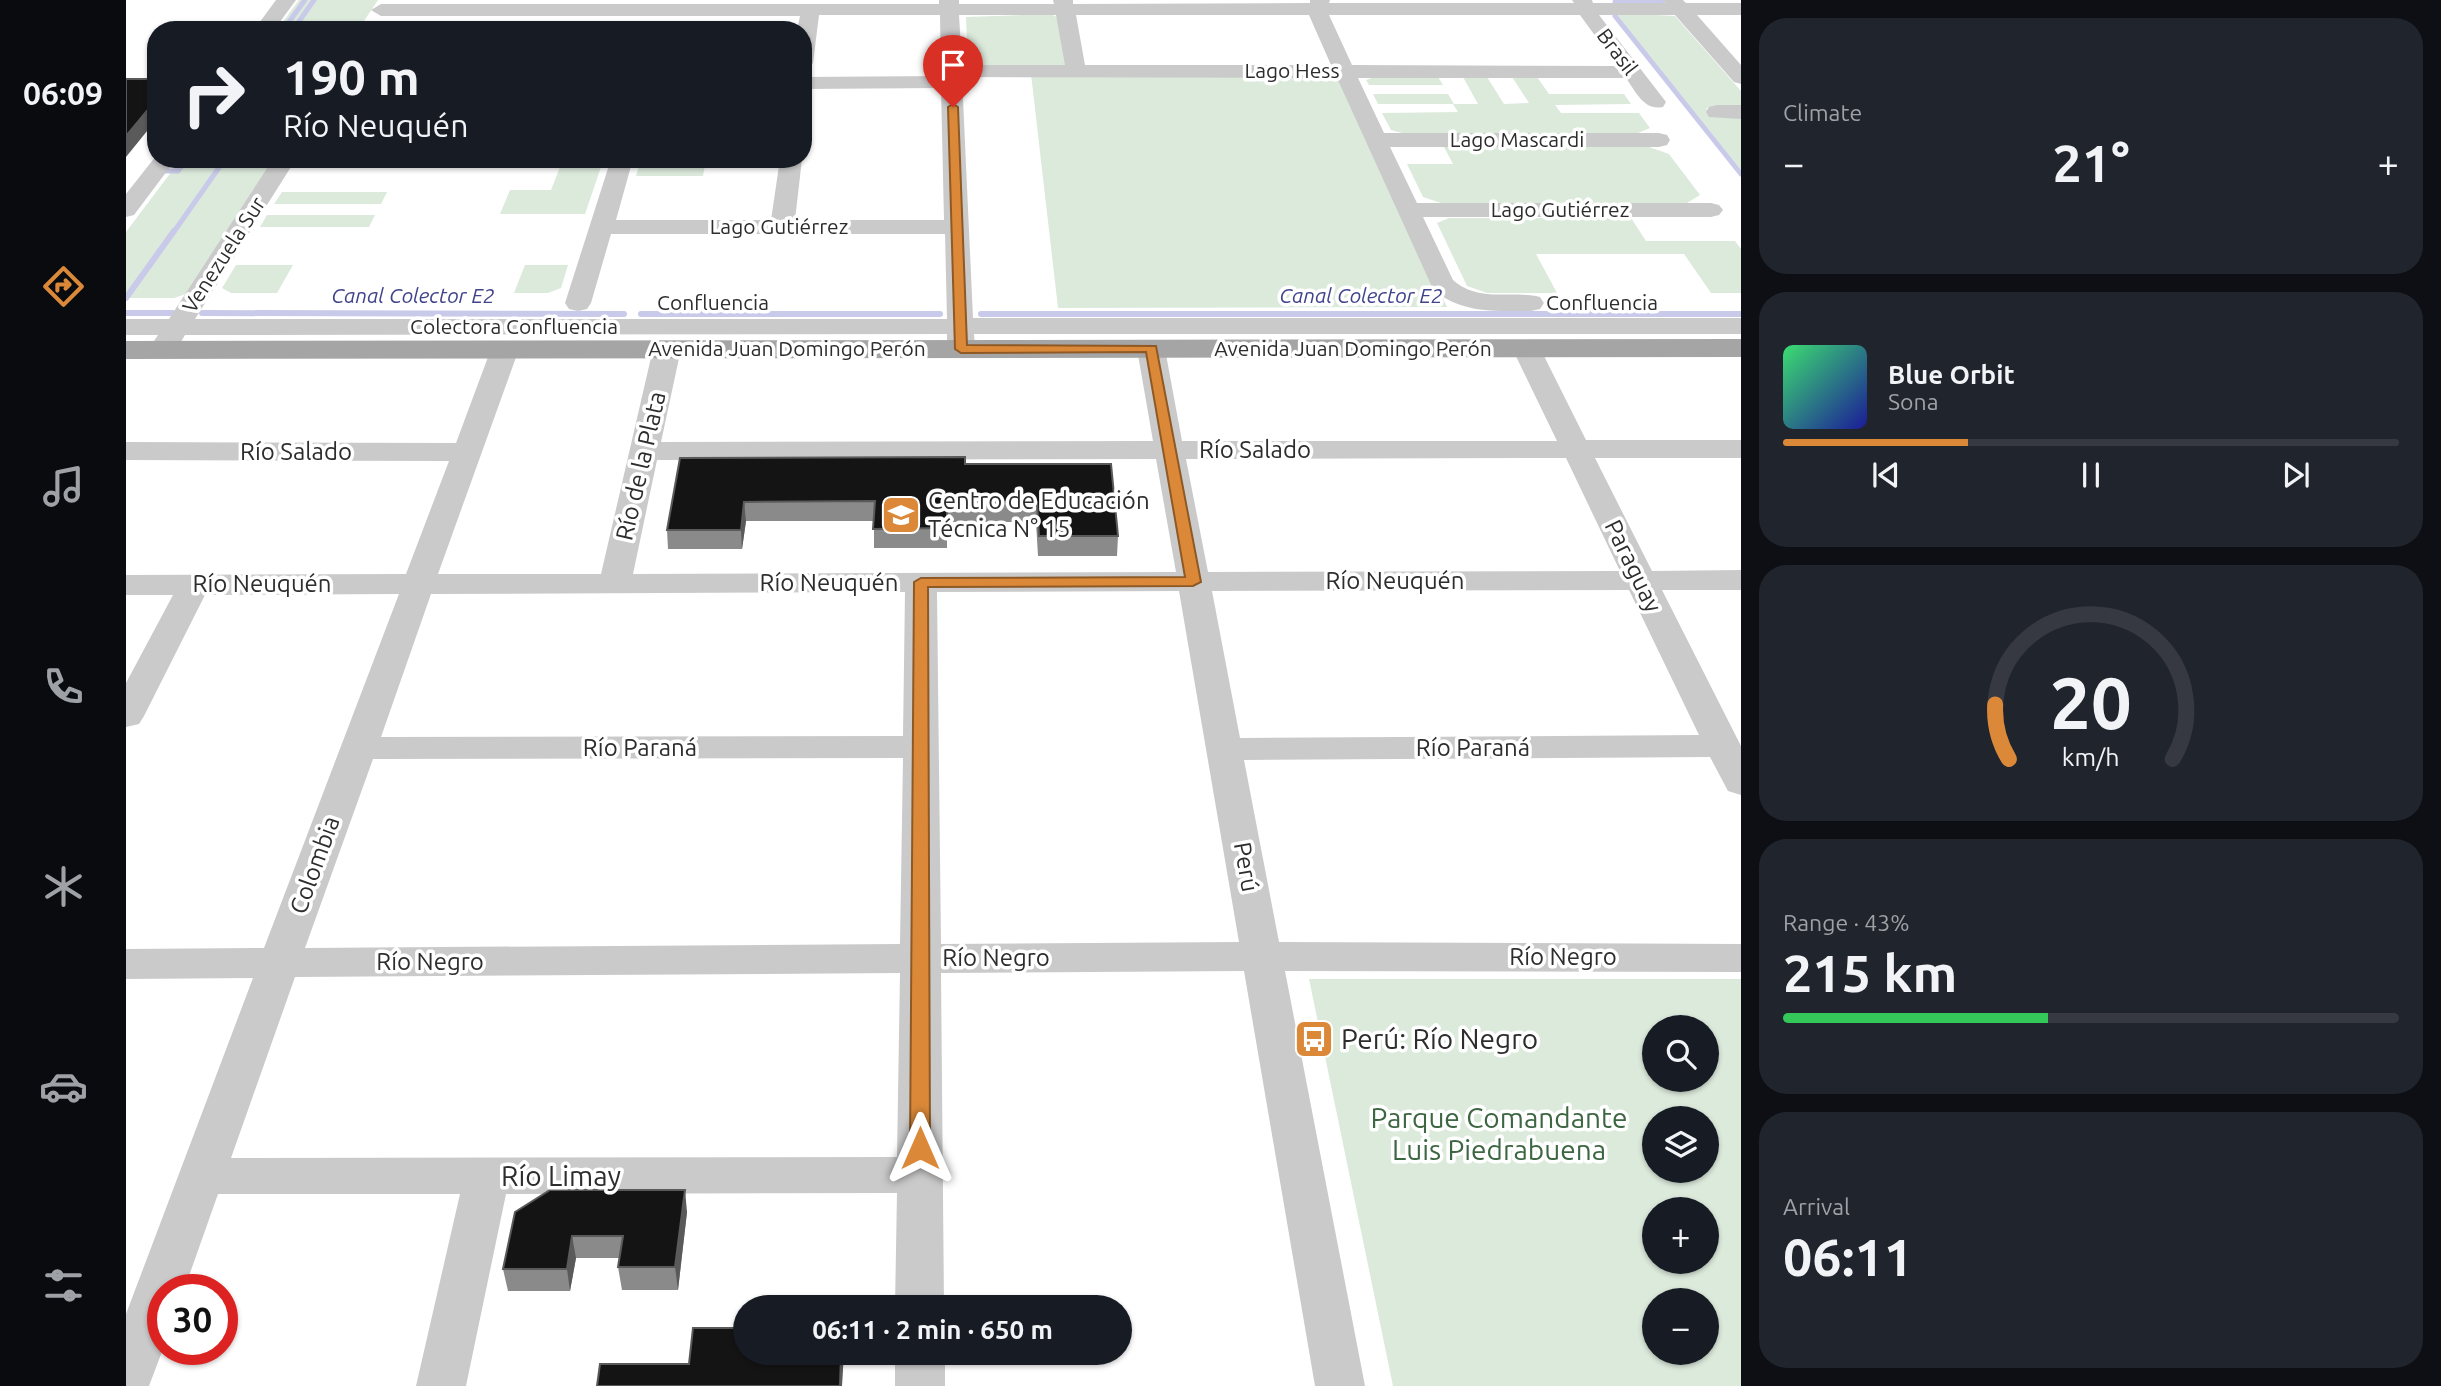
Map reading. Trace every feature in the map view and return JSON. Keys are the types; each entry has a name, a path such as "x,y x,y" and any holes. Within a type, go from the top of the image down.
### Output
{"main road":[{"name":"Avenida Juan Domingo Perón","path":"126,350 169,339 505,349 667,349 960,326 1151,349 1741,348"}],"street":[{"path":"271,21 286,0"},
{"path":"1677,4 1732,57 1741,78"},
{"path":"374,21 384,5 522,10 670,5 810,10 950,5 1677,4 1741,9"},
{"path":"950,5 960,326 1048,303"},
{"path":"1064,5 1076,71"},
{"path":"1320,5 1319,17 1408,210"},
{"name":"Brasil","path":"1585,5 1655,102"},
{"path":"517,21 522,10"},
{"path":"809,21 810,10"},
{"name":"Lago Hess","path":"812,83 1076,71 1632,72"},
{"path":"1717,112 1741,112"},
{"name":"Lago Mascardi","path":"1376,140 1659,140"},
{"name":"Venezuela Sur","path":"169,339 279,168"},
{"path":"578,303 619,168"},
{"path":"782,227 790,168"},
{"path":"126,178 158,169"},
{"path":"126,210 158,169"},
{"name":"Lago Gutiérrez","path":"1408,210 1712,210"},
{"name":"Confluencia","path":"1408,210 1442,284 1463,298 1498,303 1741,302"},
{"name":"Lago Gutiérrez","path":"602,227 957,227"},
{"name":"Confluencia","path":"126,303 578,303 632,315"},
{"name":"Colectora Confluencia","path":"126,327 169,339 632,315 960,326 1741,326"},
{"name":"Paraguay","path":"1526,348 1741,783"},
{"name":"Colombia","path":"126,1381 505,349"},
{"name":"Río de la Plata","path":"615,583 667,349"},
{"name":"Perú","path":"1151,349 1340,1386"},
{"name":"Río Salado","path":"644,451 1741,449"},
{"name":"Río Salado","path":"126,451 467,452"},
{"name":"Río Neuquén","path":"126,585 1741,580"},
{"path":"920,1295 921,582"},
{"path":"126,716 194,584"},
{"name":"Río Paraná","path":"1224,749 1723,746"},
{"name":"Río Paraná","path":"358,748 921,747"},
{"name":"Río Negro","path":"126,964 1262,956 1741,958"},
{"name":"Río Limay","path":"201,1176 920,1175"},
{"path":"441,1386 487,1176"},
{"path":"920,1365 920,1386"}],"green space":[{"path":"299,0 378,0 364,21 284,21"},
{"path":"1615,13 1675,16 1741,91 1741,108 1706,108 1713,117 1741,117 1741,170"},
{"path":"1050,14 1057,17 1066,65 968,65 966,17"},
{"path":"1340,73 1447,307 1058,308 1031,74"},
{"path":"1374,77 1438,77 1443,85 1369,85 1366,80"},
{"path":"1463,77 1487,77 1504,104 1529,103 1512,77 1537,77 1549,94 1624,94 1631,104 1555,105 1561,113 1639,113 1650,128 1638,133 1402,133 1391,130 1382,113 1458,112 1453,104 1378,104 1373,94 1448,94 1454,104 1478,104"},
{"path":"1444,147 1649,147 1669,154 1700,195 1687,203 1441,203 1423,197 1407,164 1453,164"},
{"path":"174,168 268,168 186,294 174,298 126,298 126,232"},
{"path":"560,168 601,168 585,214 500,214 510,190 551,190"},
{"path":"638,168 704,168 703,176 636,176"},
{"path":"282,192 387,192 381,204 274,204"},
{"path":"267,215 375,215 369,227 260,227"},
{"path":"1449,218 1631,218 1646,241 1735,241 1741,249 1741,293 1711,293 1684,254 1536,254 1557,293 1487,293 1467,286 1437,223"},
{"path":"236,265 293,265 277,293 231,293 222,288"},
{"path":"525,265 568,265 561,288 548,293 514,293"},
{"name":"Parque Comandante Luis Piedrabuena","path":"1309,979 1741,979 1741,1386 1393,1386"}],"building":[{"path":"126,79 147,79 147,111 126,136"},
{"path":"965,457 965,464 1111,464 1118,536 1039,536 1037,502 947,502 947,528 873,529 875,501 744,502 741,530 667,530 680,458"},
{"path":"550,1190 685,1190 675,1267 618,1267 623,1236 572,1236 567,1269 503,1269 515,1212"},
{"path":"693,1328 733,1328 733,1365 841,1365 840,1386 597,1386 600,1364 689,1364"}],"waterway":[{"path":"290,21 305,0"},
{"path":"299,21 314,0"},
{"path":"1615,2 1663,2"},
{"name":"Canal Colector E2","path":"1615,16 1741,174"},
{"path":"159,171 178,171 180,168"},
{"path":"173,233 219,168"},
{"path":"126,298 174,231"},
{"name":"Canal Colector E2","path":"126,313 173,313"},
{"name":"Canal Colector E2","path":"202,313 624,314"},
{"name":"Canal Colector E2","path":"641,314 940,314"},
{"name":"Canal Colector E2","path":"981,314 1741,314"}],"place":[{"name":"Centro de Educación Técnica N° 15","path":"901,515"},
{"name":"Perú: Río Negro","path":"1314,1039"}],"route":[{"path":"920,1148 921,582 1193,582 1151,349 961,349 953,107"}]}
